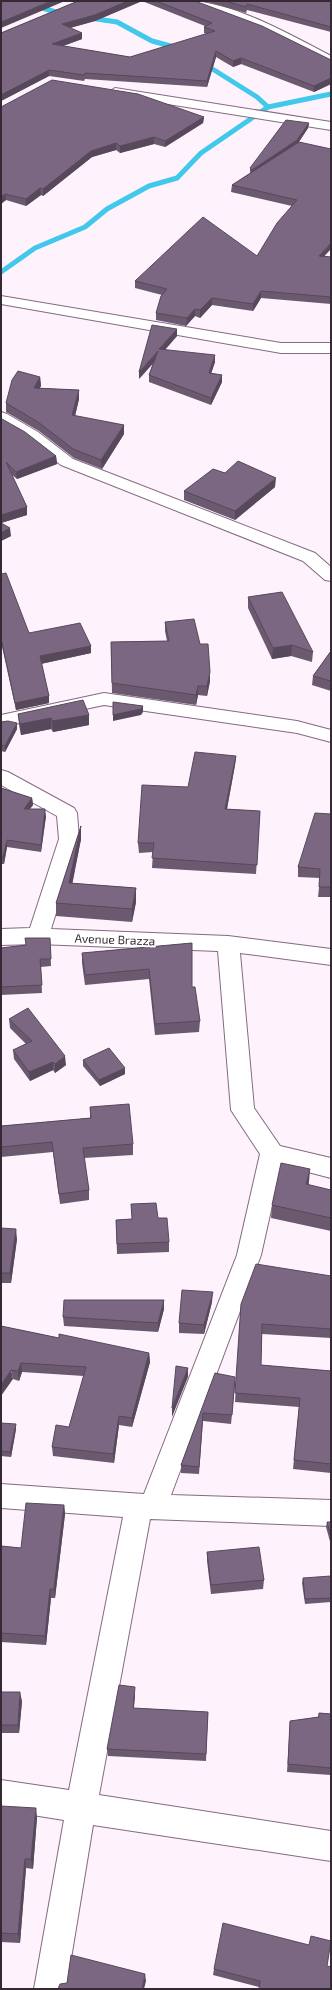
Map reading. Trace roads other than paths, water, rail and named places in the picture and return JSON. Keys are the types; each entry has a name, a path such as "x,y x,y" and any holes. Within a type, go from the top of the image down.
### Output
{"street":[{"path":"193,1 266,27 331,61"},
{"path":"104,90 331,126"},
{"path":"1,300 281,348 331,348"},
{"path":"1,417 32,435 67,462 309,557 331,576"},
{"path":"1,721 104,699 297,727 331,736"},
{"path":"1,777 67,813 69,839 38,936"},
{"name":"Avenue Brazza","path":"1,937 38,936 228,944 331,957"},
{"path":"228,944 243,1110 272,1153 331,1168"},
{"path":"50,1989 81,1808 146,1506 249,1255 272,1153"},
{"path":"1,1496 146,1506 331,1512"},
{"path":"1,1795 331,1846"}],"waterway":[{"path":"18,1 63,14"},
{"path":"90,18 117,22 152,41 178,48"},
{"path":"203,63 257,97 268,107"},
{"path":"268,107 331,94"},
{"path":"1,272 35,248 85,227 107,209 149,186 177,178 201,153 268,107"}]}
